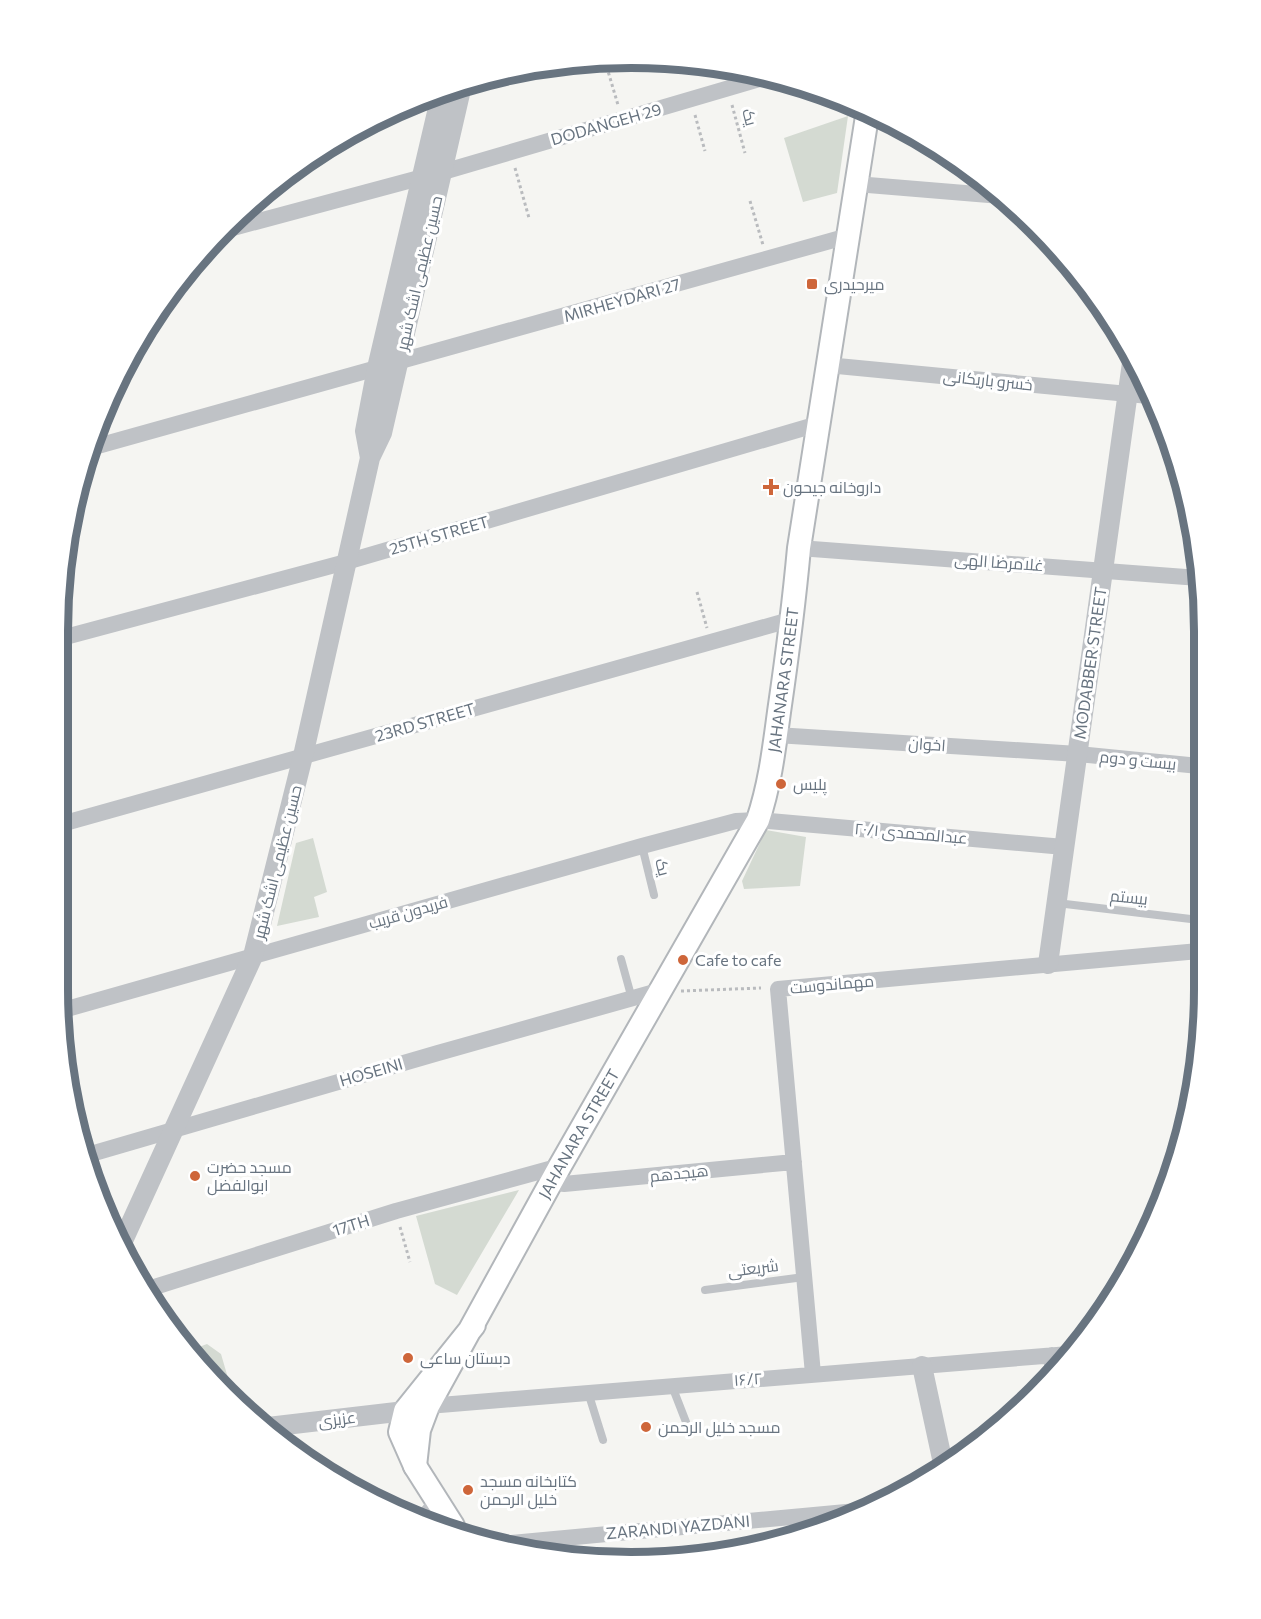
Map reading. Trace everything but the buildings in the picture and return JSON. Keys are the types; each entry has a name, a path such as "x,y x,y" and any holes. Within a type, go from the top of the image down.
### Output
{"main road":[{"name":"JAHANARA STREET","path":"474,1325 562,1175 658,991 758,820 769,781 793,619 799,548 866,120"},
{"path":"415,1466 419,1430 428,1406 474,1325"},
{"path":"446,1520 431,1509 400,1432 405,1411 474,1325"}],"street":[{"name":"DODANGEH 29","path":"443,172 753,81"},
{"name":"حسین عظیمی اشک شهر","path":"126,1237 253,956 303,756 370,458 382,433 460,94"},
{"name":"حسین عظیمی اشک شهر","path":"370,458 365,431 377,368 440,101"},
{"path":"238,227 443,172"},
{"path":"856,184 987,195"},
{"name":"MIRHEYDARI 27","path":"397,362 848,236"},
{"path":"99,446 397,362"},
{"name":"خسرو باریکانی","path":"827,365 1142,395"},
{"name":"MODABBER STREET","path":"1048,964 1131,373"},
{"name":"25TH STREET","path":"68,636 346,562 818,424"},
{"name":"غلامرضا الهی","path":"799,548 1191,577"},
{"name":"23RD STREET","path":"68,822 793,619"},
{"name":"اخوان","path":"776,735 1078,754"},
{"name":"بیست و دوم","path":"1078,754 1194,766"},
{"name":"فریدون قریب","path":"69,1009 642,846 736,821 758,820"},
{"name":"عبدالمحمدی ۲۰/۱","path":"758,820 1064,847"},
{"name":"مهماندوست","path":"813,1374 778,988 1194,951"},
{"name":"HOSEINI","path":"93,1153 658,991"},
{"name":"هیجدهم","path":"562,1175 794,1162"},
{"name":"17TH","path":"154,1287 396,1211 562,1175"},
{"name":"۱۶/۲","path":"428,1406 1058,1355"},
{"path":"922,1366 942,1458"},
{"name":"عزیزی","path":"277,1426 405,1411"},
{"name":"ZARANDI YAZDANI","path":"525,1542 835,1513"}],"lane":[{"name":"یک","path":"642,846 654,895"},
{"name":"بیستم","path":"1056,903 1194,919"},
{"path":"621,959 632,999"},
{"name":"شریعتی","path":"705,1290 804,1277"},
{"path":"672,1385 686,1422"},
{"path":"587,1392 603,1440"}],"path":[{"path":"607,69 621,120"},
{"name":"یک","path":"727,89 745,153"},
{"path":"691,99 705,151"},
{"path":"510,152 529,218"},
{"path":"750,201 766,259"},
{"path":"697,592 711,642"},
{"path":"658,991 778,988"},
{"path":"396,1211 410,1262"}],"shaded area":[{"path":"848,116 837,193 803,202 784,138"},
{"path":"766,830 806,837 800,886 744,889 742,881"},
{"path":"313,838 327,892 314,897 319,917 277,926 296,843"},
{"path":"519,1190 457,1295 435,1284 416,1216"},
{"path":"207,1344 221,1354 228,1378 225,1379 197,1348"}],"place":[{"name":"میرحیدری","path":"812,284"},
{"name":"داروخانه جیحون","path":"771,487"},
{"name":"پلیس","path":"781,784"},
{"name":"Cafe to cafe","path":"683,960"},
{"name":"مسجد حضرت ابوالفضل","path":"195,1176"},
{"name":"دبستان ساعی","path":"408,1358"},
{"name":"مسجد خلیل الرحمن","path":"646,1427"},
{"name":"كتابخانه مسجد خليل الرحمن","path":"468,1490"}]}
